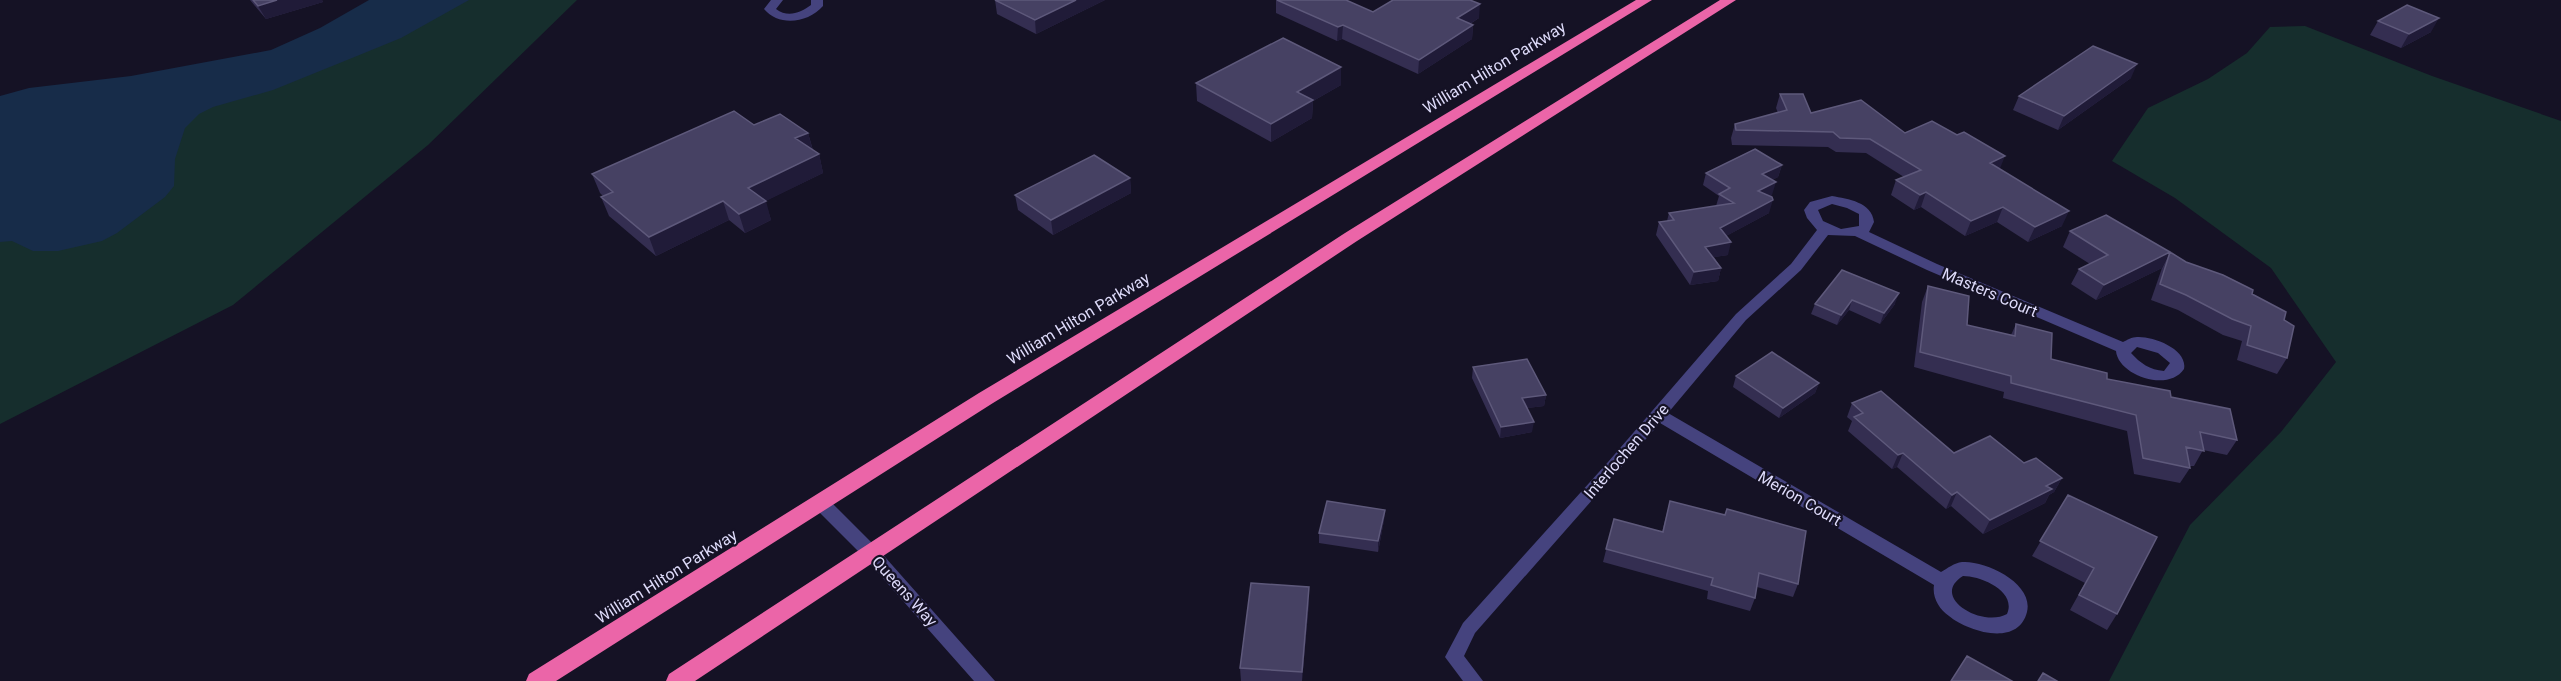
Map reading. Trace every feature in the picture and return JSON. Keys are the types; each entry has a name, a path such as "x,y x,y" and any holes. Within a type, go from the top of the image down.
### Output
{"highway":[{"name":"William Hilton Parkway","path":"537,681 822,504 986,398 1645,0"},
{"path":"677,681 1351,237 1729,0"}],"street":[{"path":"777,0 770,9 772,13 787,17 813,11 817,6 817,0"},
{"path":"1822,201 1843,201 1854,205 1868,217 1869,223 1865,229 1858,232 1848,234 1826,228 1817,223 1811,210 1822,201"},
{"name":"Interlochen Drive","path":"1474,681 1454,657 1469,628 1742,317 1796,267 1826,228"},
{"name":"Masters Court","path":"1858,232 1932,267 2124,348"},
{"name":"Merion Court","path":"1658,414 1942,581"},
{"name":"Queens Way","path":"822,504 871,553 986,681"}],"green space":[{"path":"410,0 577,0 428,145 233,305 0,424 0,225 50,190"},
{"path":"2305,26 2432,76 2561,121 2561,681 2109,681 2190,525 2281,432 2336,362 2271,268 2175,198 2112,161 2148,108 2208,79 2247,53 2270,27"}],"water":[{"path":"369,0 469,0 401,38 273,90 213,107 199,114 185,128 175,159 174,186 165,197 117,233 102,241 58,251 33,251 12,241 0,242 0,96 29,88 131,76 271,50 320,28"}],"building":[{"path":"253,0 277,0 258,6"},
{"path":"995,0 1076,0 1035,20"},
{"path":"1277,0 1346,0 1373,12 1393,0 1470,0 1480,4 1457,18 1473,25 1419,60 1343,25 1338,27"},
{"path":"2407,5 2439,18 2409,34 2378,21"},
{"path":"1283,38 1341,67 1297,92 1313,100 1271,124 1196,83"},
{"path":"2093,46 2137,64 2064,116 2019,96"},
{"path":"1780,94 1803,94 1811,113 1861,100 1905,133 1932,121 1957,135 1964,132 2005,156 1990,163 2069,211 2035,227 2003,207 1971,221 1926,192 1920,195 1896,180 1921,170 1870,139 1840,138 1833,132 1736,130 1735,124 1787,110"},
{"path":"734,111 754,125 780,114 808,133 795,138 819,154 748,188 766,201 739,214 723,201 649,237 601,197 613,192 592,174"},
{"path":"1755,149 1782,165 1762,174 1776,182 1758,191 1772,197 1773,200 1720,228 1731,242 1705,247 1721,268 1694,272 1659,222 1674,220 1669,213 1734,203 1719,194 1730,188 1706,173"},
{"path":"1094,155 1130,178 1051,220 1015,195"},
{"path":"2106,215 2170,252 2104,285 2079,269 2108,255 2070,231"},
{"path":"2170,252 2186,262 2223,275 2253,290 2252,294 2286,312 2284,320 2294,326 2287,358 2247,345 2251,326 2160,284"},
{"path":"1842,270 1899,293 1884,313 1852,300 1841,315 1815,304"},
{"path":"1928,286 1969,296 1967,325 2015,336 2016,324 2052,333 2051,359 2107,373 2107,379 2170,391 2171,397 2230,409 2237,440 2200,432 2204,451 2186,447 2190,468 2143,458 2136,415 2011,383 2011,376 1920,352"},
{"path":"1772,352 1819,383 1783,408 1736,376"},
{"path":"1527,359 1546,395 1522,398 1534,422 1501,427 1473,367"},
{"path":"1881,391 1954,453 1990,436 2024,463 2036,458 2062,478 2046,486 2052,489 1990,520 1957,492 1952,495 1903,453 1898,455 1854,417 1863,413 1852,403"},
{"path":"2068,495 2157,537 2117,614 2079,595 2094,568 2040,541"},
{"path":"1327,501 1385,510 1378,541 1319,533"},
{"path":"1670,501 1725,515 1727,509 1806,531 1798,584 1759,573 1755,598 1711,585 1713,578 1606,549 1614,519 1663,532"},
{"path":"1251,583 1309,587 1302,672 1240,668"},
{"path":"1967,656 2012,681 1951,681"},
{"path":"2043,673 2057,681 2038,681"}]}
